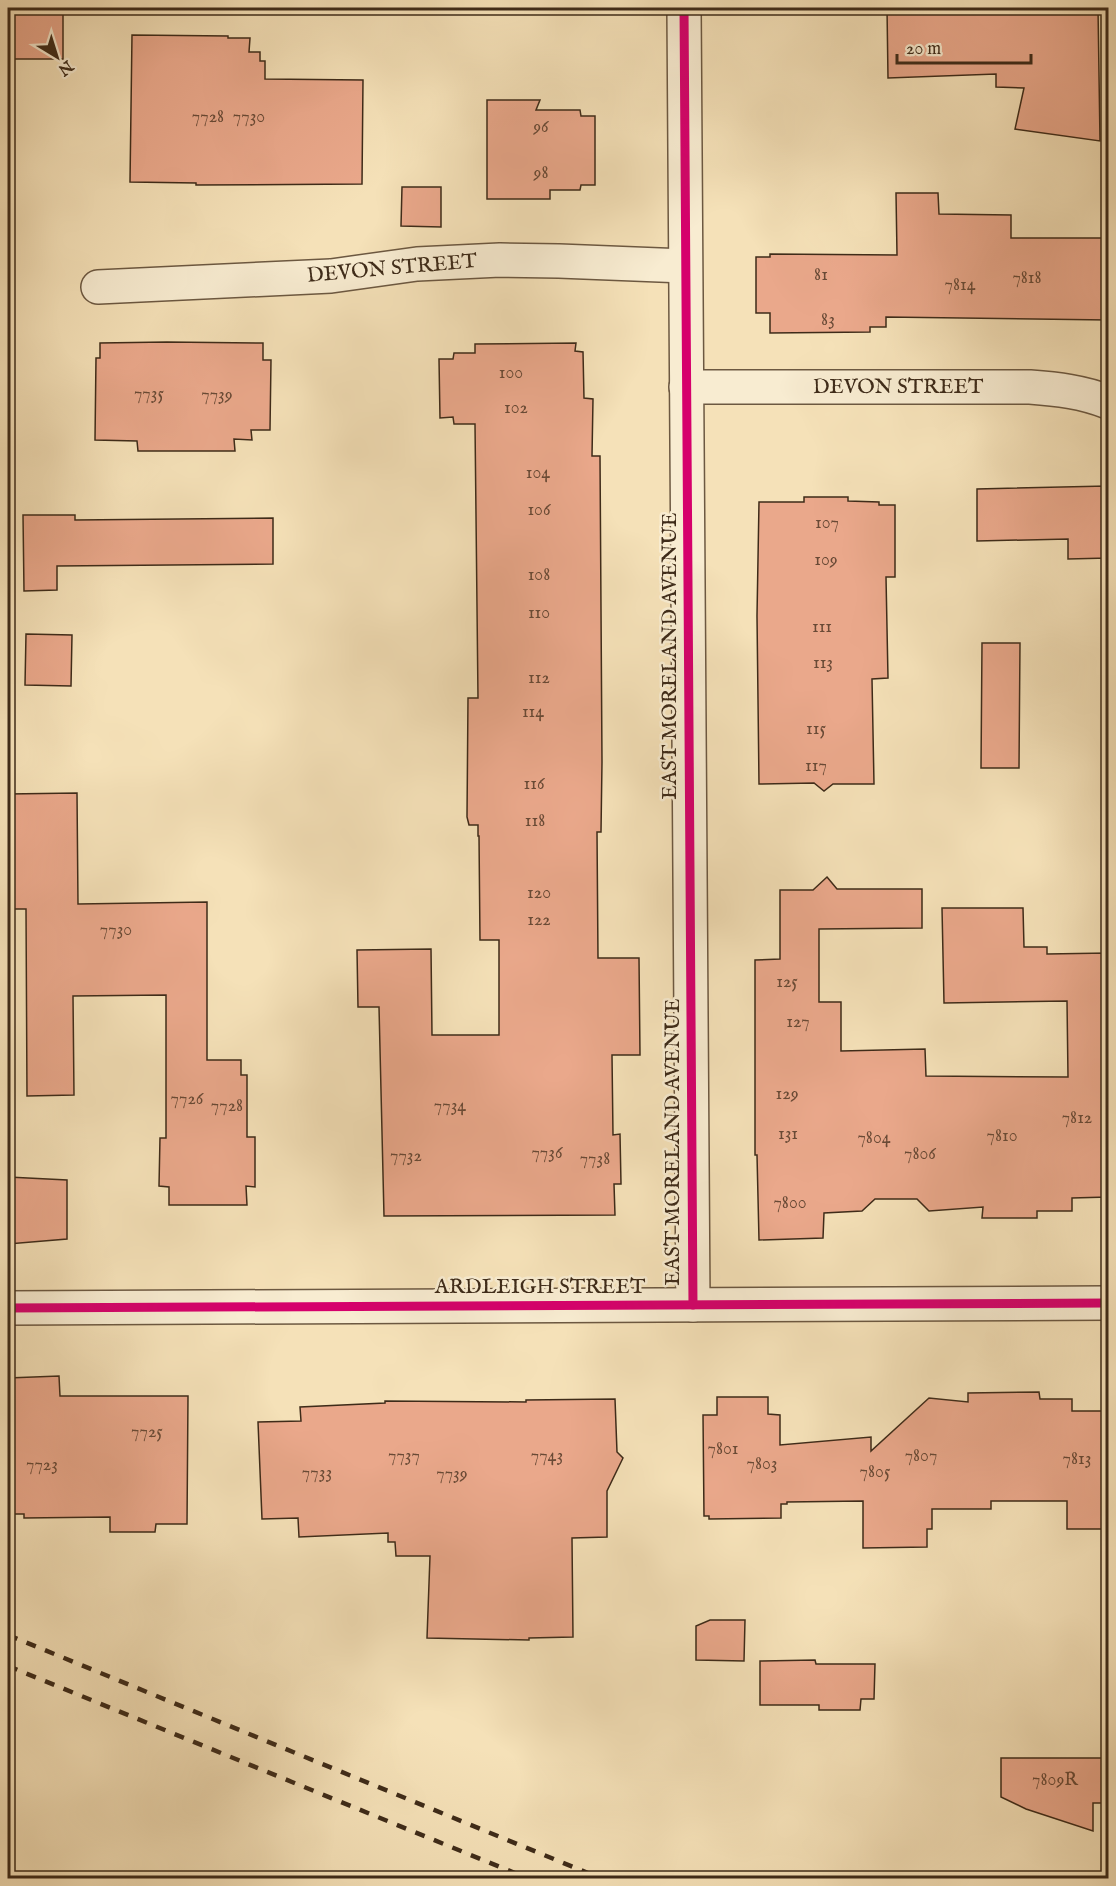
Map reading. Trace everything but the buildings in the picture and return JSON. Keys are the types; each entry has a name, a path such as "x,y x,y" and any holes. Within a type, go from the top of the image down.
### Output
{"street":[{"name":"EAST MORELAND AVENUE","path":"684,8 693,1305"},
{"name":"DEVON STREET","path":"98,287 331,276 417,264 500,260 686,266"},
{"name":"DEVON STREET","path":"686,387 1030,387 1064,389 1108,402"},
{"name":"ARDLEIGH STREET","path":"8,1308 1108,1303"}],"railway":[{"path":"8,1635 600,1878"},
{"path":"8,1666 527,1878"}],"cycle path":[{"path":"684,8 693,1305"},
{"path":"8,1308 1108,1303"}]}
